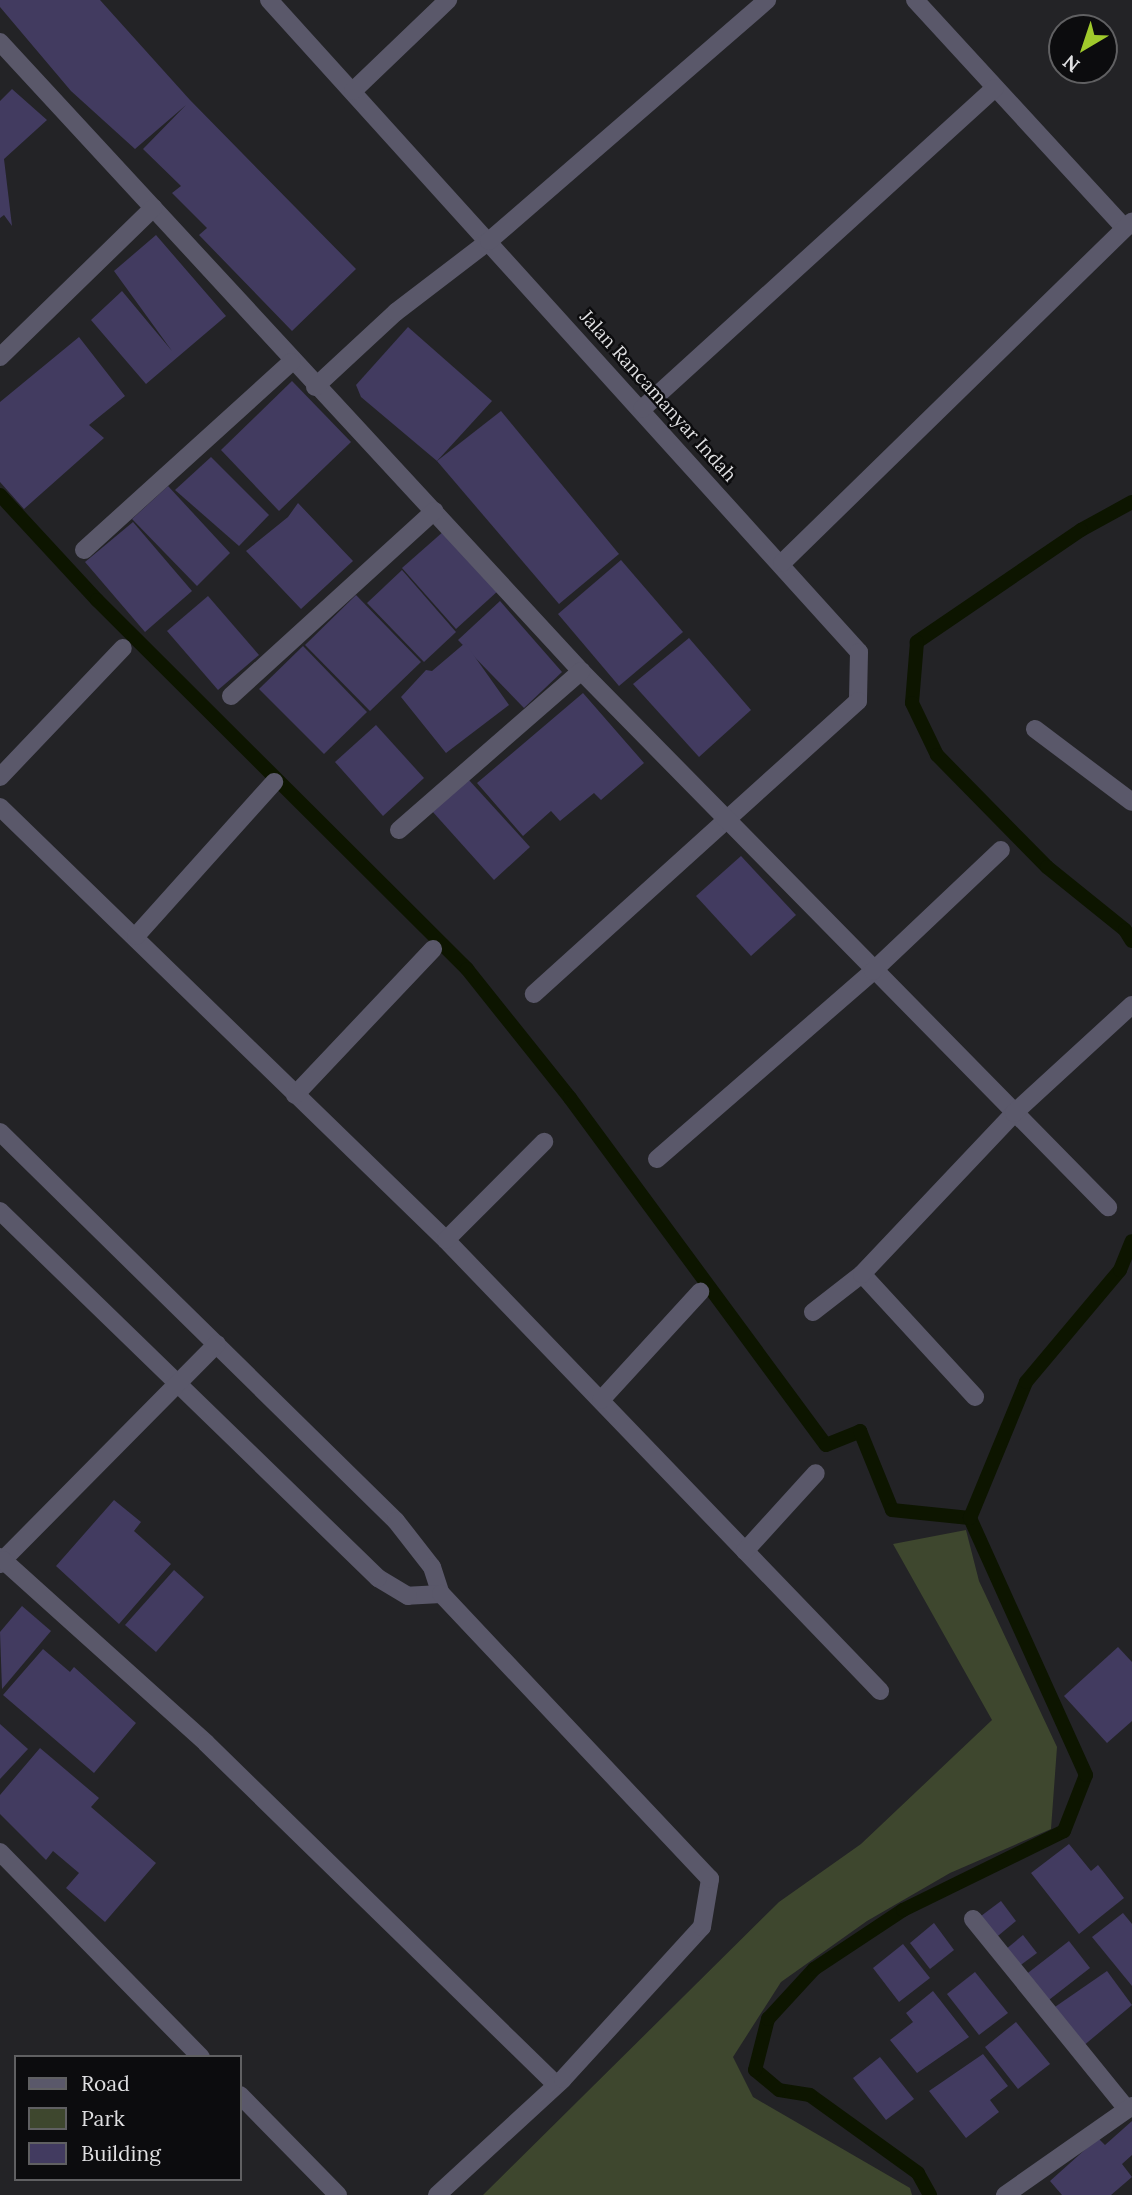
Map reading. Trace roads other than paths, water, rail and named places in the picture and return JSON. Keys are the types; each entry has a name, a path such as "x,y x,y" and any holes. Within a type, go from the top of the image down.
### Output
{"street":[{"name":"Jalan Rancamanyar Indah","path":"269,0 853,641 861,664 858,701 723,820"},
{"path":"353,92 448,0"},
{"path":"315,387 396,312 489,241 767,0"},
{"path":"782,563 1128,225 995,88 915,0"},
{"path":"2,47 153,208 291,362 723,820 1108,1207"},
{"path":"642,409 995,88"},
{"path":"0,357 153,208"},
{"path":"85,550 291,362"},
{"path":"231,696 434,511"},
{"path":"0,777 123,648"},
{"path":"398,830 581,671"},
{"path":"1035,729 1132,802"},
{"path":"136,936 274,782"},
{"path":"0,807 136,936 295,1095 446,1240 880,1691"},
{"path":"534,994 723,820"},
{"path":"657,1159 873,971 1001,850"},
{"path":"295,1095 433,949"},
{"path":"813,1312 862,1274 1014,1113 1132,1005"},
{"path":"0,1132 410,1537 432,1567 441,1594 710,1879 702,1927 556,2085 437,2195"},
{"path":"446,1240 544,1142"},
{"path":"0,1211 378,1578 408,1596 441,1594"},
{"path":"862,1274 975,1397"},
{"path":"601,1400 700,1292"},
{"path":"217,1344 1,1561 206,1743 556,2085"},
{"path":"745,1551 816,1473"},
{"path":"0,1852 199,2055"},
{"path":"972,1919 1130,2107 1005,2195"},
{"path":"242,2097 338,2195"}],"waterway":[{"path":"0,495 97,600 467,969 570,1098 826,1445 860,1431 892,1510 970,1518"},
{"path":"1132,502 1081,530 917,642 912,703 937,755 1047,867 1125,930 1132,941"},
{"path":"930,2195 918,2173 810,2095 779,2090 755,2070 768,2019 814,1969 903,1910 1064,1831 1086,1775 970,1518 1026,1382 1120,1270 1132,1241"}]}
